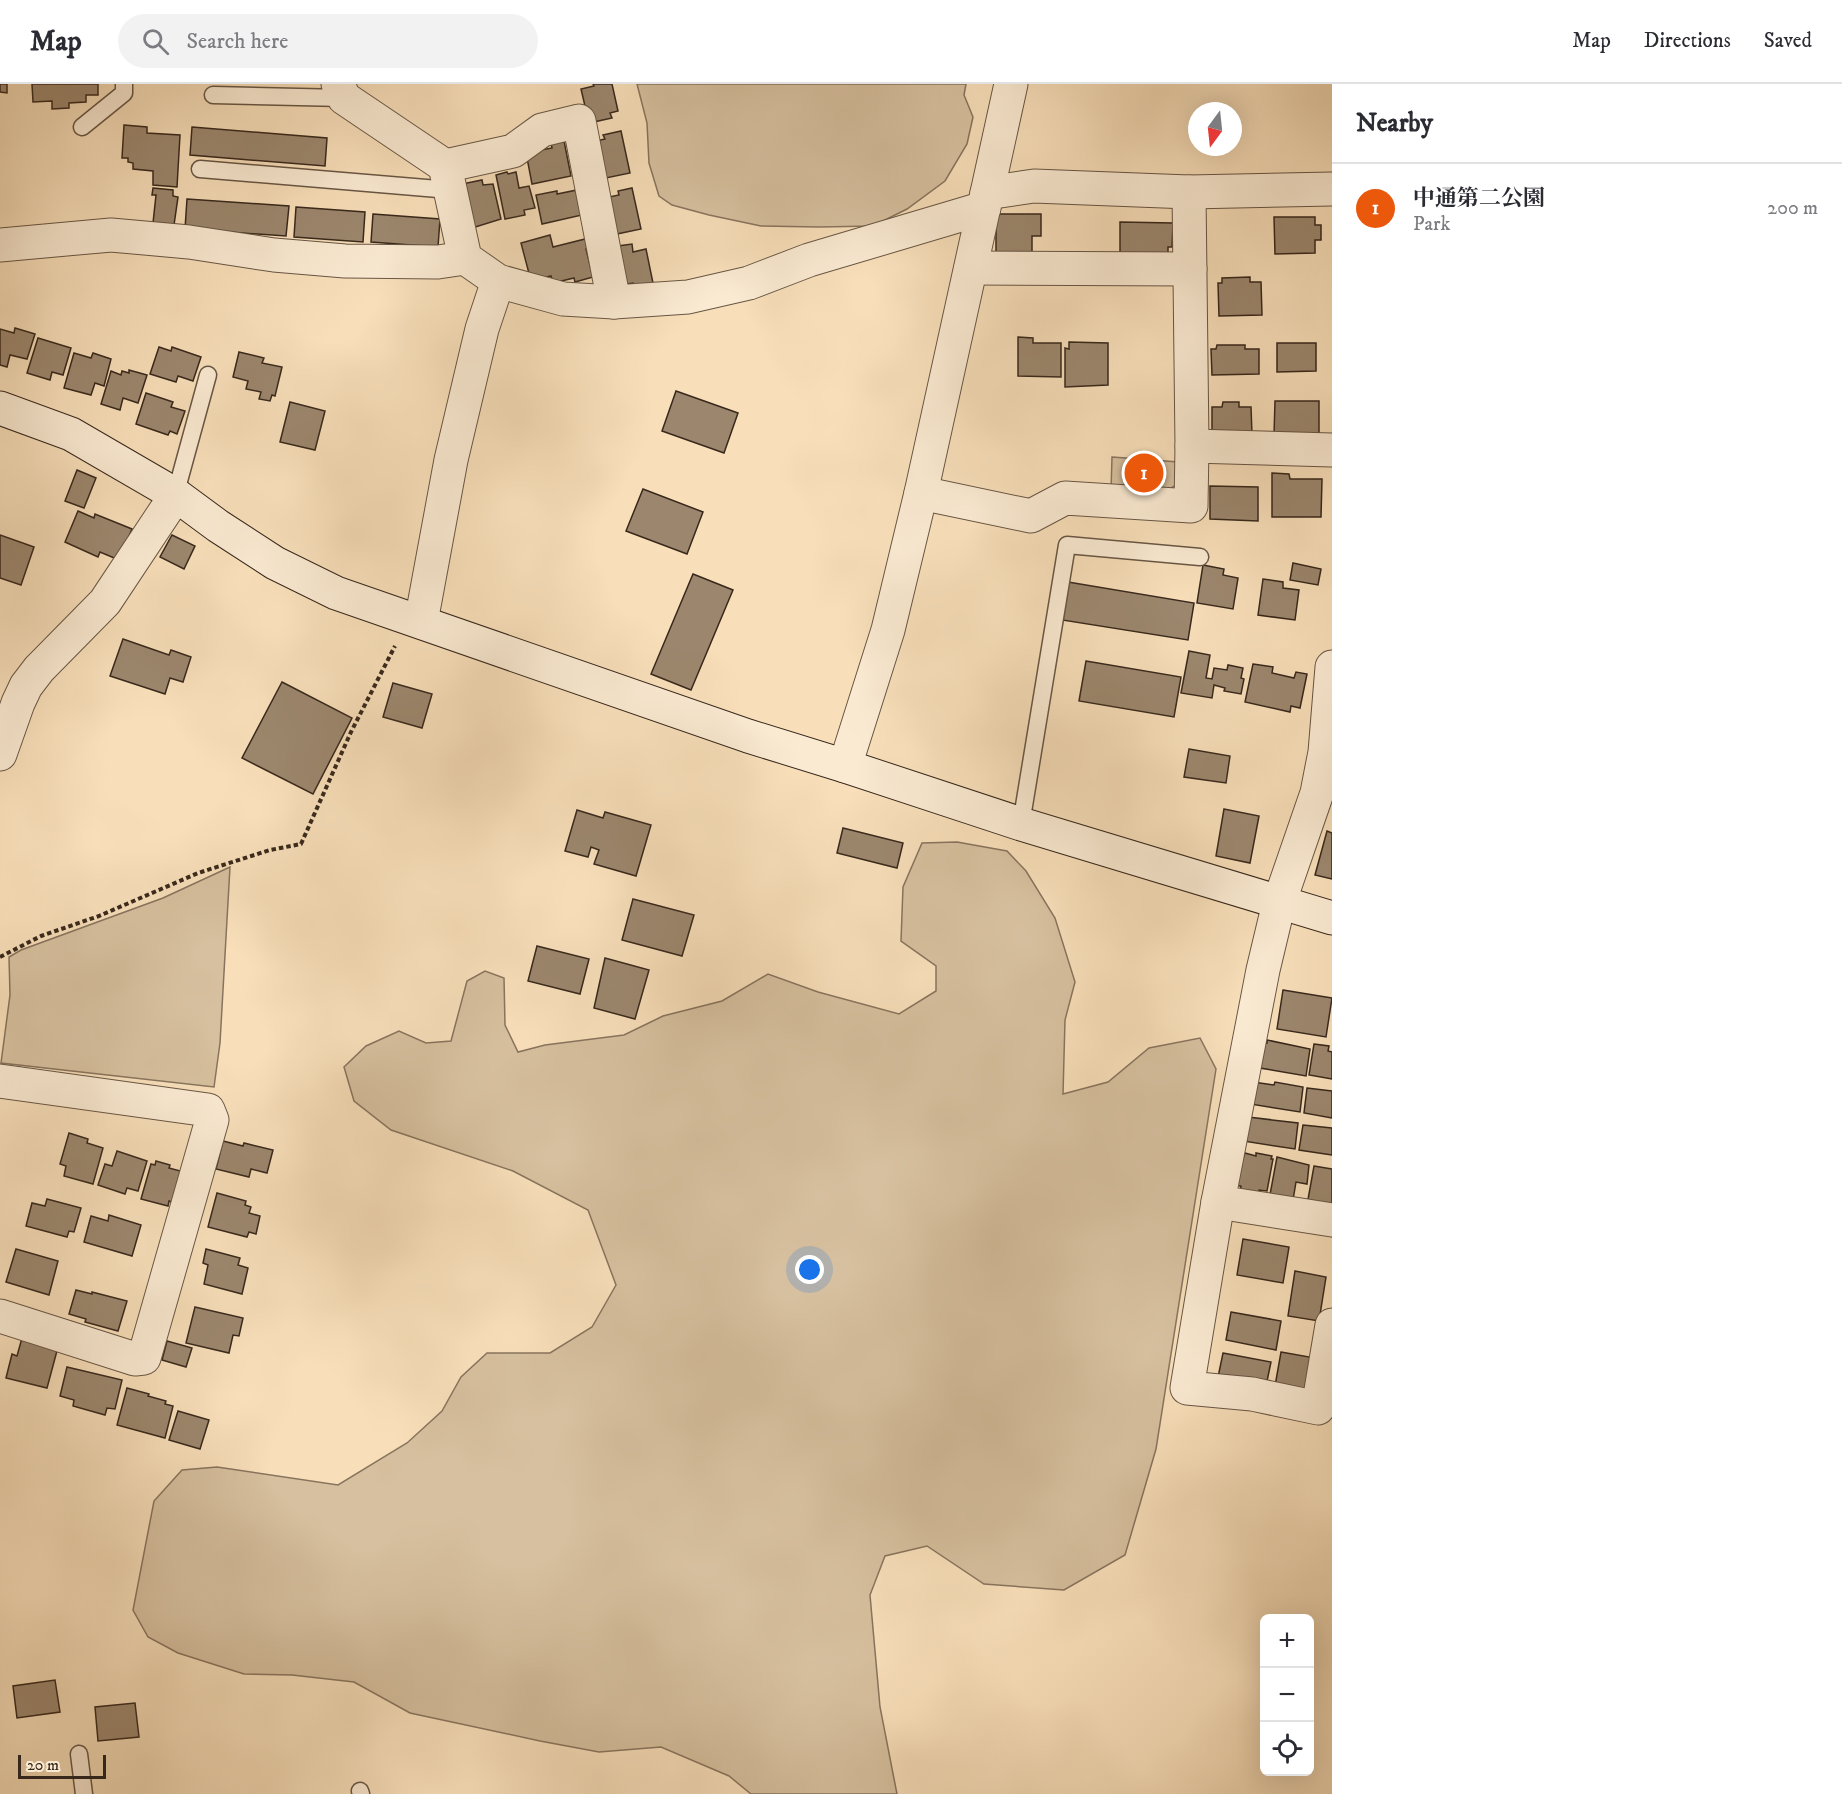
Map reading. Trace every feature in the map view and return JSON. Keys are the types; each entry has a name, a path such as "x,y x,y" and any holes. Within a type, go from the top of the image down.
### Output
{"street":[{"path":"845,766 888,630 921,494 1011,84"},
{"path":"341,91 447,178 465,258 498,281 563,299 614,302 688,297 749,283 809,260 1034,186 1189,192 1332,189"},
{"path":"447,178 513,151 542,130 579,121 614,302"},
{"path":"921,494 1031,516 1065,498 1191,506 1189,192"},
{"path":"0,244 111,235 189,242 274,255 345,261 438,262 465,258"},
{"path":"971,268 1190,269"},
{"path":"415,620 482,329 498,281"},
{"path":"0,408 71,434 173,494 275,563 336,593 748,736 1021,824 1332,918"},
{"path":"1192,446 1332,450"},
{"path":"0,754 26,686 39,669 105,602 173,494"},
{"path":"1332,667 1325,752 1317,794 1279,903 1263,970 1218,1202 1186,1388 1252,1394 1318,1408 1332,1325"},
{"path":"0,1081 208,1110 212,1120 144,1358 135,1359 0,1316"},
{"path":"1218,1202 1332,1220"}],"lane":[{"path":"82,127 124,93 124,84"},
{"path":"213,95 341,91"},
{"path":"200,169 447,178"},
{"path":"173,494 179,481 208,375"},
{"path":"1021,824 1067,545 1200,557"},
{"path":"80,1754 84,1794"}],"path":[{"path":"0,957 41,936 99,916 198,873 270,849 301,844 351,732 415,620"}],"shaded area":[{"path":"637,84 966,84 964,95 973,117 967,144 945,181 907,209 873,226 761,226 672,205 659,196 649,163 647,123"},
{"path":"1112,457 1178,462 1177,484 1162,494 1111,491"},
{"path":"957,842 1007,851 1026,871 1055,918 1075,982 1065,1020 1063,1094 1108,1082 1149,1048 1200,1038 1216,1069 1156,1449 1125,1555 1064,1590 984,1584 927,1546 885,1556 870,1595 880,1707 897,1794 751,1794 729,1776 661,1747 599,1752 540,1741 410,1713 354,1682 292,1675 244,1674 178,1653 148,1637 133,1610 154,1501 182,1470 217,1467 338,1485 407,1443 442,1411 461,1377 487,1353 550,1353 592,1327 616,1285 588,1210 513,1171 391,1130 354,1101 344,1067 366,1046 399,1031 426,1043 451,1041 467,981 485,971 504,978 505,1025 518,1052 545,1045 624,1035 663,1016 722,1001 768,974 818,992 899,1014 936,991 936,966 901,941 903,887 922,843"},
{"path":"230,867 220,1043 214,1087 1,1063 10,995 9,957 21,950 163,898"}],"building":[{"path":"0,84 7,84 7,93 0,92"},
{"path":"32,84 98,84 98,95 86,95 86,102 69,103 69,108 52,109 52,101 33,102"},
{"path":"593,84 612,84 618,111 610,113 612,118 589,123 581,89 594,86"},
{"path":"124,125 147,127 147,133 180,135 177,187 153,185 153,171 133,169 133,163 128,162 128,158 122,158"},
{"path":"192,127 327,138 325,166 190,155"},
{"path":"621,131 630,173 606,178 592,142 605,139 603,135"},
{"path":"564,141 571,176 532,184 527,158 531,152 552,148 551,143"},
{"path":"507,172 508,174 516,172 519,188 529,186 535,208 524,210 525,215 505,219 496,175"},
{"path":"482,180 483,185 493,184 501,219 472,228 462,184"},
{"path":"153,188 173,190 173,196 178,197 174,225 153,223 156,195 152,195"},
{"path":"632,188 641,229 612,235 604,198 619,195 618,191"},
{"path":"577,190 582,215 542,224 536,195"},
{"path":"187,199 289,206 286,236 185,229"},
{"path":"296,207 365,212 363,242 294,237"},
{"path":"373,214 440,219 438,247 371,242"},
{"path":"996,214 1041,214 1041,236 1032,236 1032,254 996,253"},
{"path":"1274,217 1315,217 1315,225 1321,225 1321,240 1315,240 1315,253 1275,254"},
{"path":"1120,222 1173,223 1172,247 1168,247 1168,257 1120,256"},
{"path":"550,235 553,247 589,238 591,247 586,249 593,277 575,282 574,278 553,283 551,276 531,281 521,243"},
{"path":"632,244 633,252 646,249 654,288 635,292 633,283 621,285 618,246"},
{"path":"1250,277 1250,282 1261,282 1262,315 1219,316 1218,283 1222,283 1222,278"},
{"path":"15,328 35,334 27,359 10,355 7,367 0,365 0,329 14,333"},
{"path":"1018,337 1033,338 1033,343 1061,343 1061,377 1018,376"},
{"path":"38,338 71,348 63,375 52,372 50,380 27,373"},
{"path":"1069,342 1108,343 1108,385 1065,387 1065,348 1069,349"},
{"path":"1277,343 1316,343 1316,371 1277,372"},
{"path":"1217,345 1245,345 1245,349 1259,349 1259,374 1212,375 1211,349 1216,349"},
{"path":"159,347 171,351 172,347 201,357 193,381 178,376 176,382 150,374"},
{"path":"239,352 264,358 262,363 282,367 275,396 272,395 270,401 259,399 261,392 246,389 248,381 233,377"},
{"path":"74,353 91,358 93,353 111,359 104,386 95,383 91,395 64,388"},
{"path":"129,370 147,375 138,403 123,398 120,410 101,404 111,371 121,375 122,371 129,373"},
{"path":"676,391 738,413 724,453 662,431"},
{"path":"146,393 173,402 171,407 185,411 177,434 170,431 168,435 136,424"},
{"path":"1275,401 1319,401 1319,435 1274,435"},
{"path":"290,402 325,411 315,450 280,442"},
{"path":"1223,402 1239,402 1239,407 1251,407 1252,435 1212,435 1212,407 1222,407"},
{"path":"77,470 96,478 84,508 65,501"},
{"path":"1272,473 1289,474 1290,479 1322,479 1321,517 1272,517"},
{"path":"1210,486 1258,487 1258,521 1210,519"},
{"path":"643,489 703,512 687,554 626,531"},
{"path":"78,511 94,518 95,514 132,529 119,560 100,552 98,557 65,542"},
{"path":"0,535 34,547 21,585 0,578"},
{"path":"172,535 195,546 184,569 160,557"},
{"path":"1293,563 1321,569 1318,585 1290,580"},
{"path":"1203,565 1224,569 1223,575 1238,578 1233,609 1197,603"},
{"path":"693,574 733,590 691,690 651,674"},
{"path":"1263,579 1283,582 1283,588 1299,590 1295,620 1258,615"},
{"path":"1068,582 1194,603 1188,640 1062,620"},
{"path":"123,639 169,655 171,650 191,657 183,682 170,678 165,694 110,676"},
{"path":"1189,651 1210,655 1206,678 1212,679 1214,668 1227,670 1228,665 1243,668 1241,678 1244,679 1241,694 1224,691 1225,688 1214,685 1212,698 1181,693"},
{"path":"1086,661 1181,677 1174,717 1079,701"},
{"path":"1253,664 1273,667 1272,673 1294,678 1296,672 1307,674 1300,708 1291,706 1290,712 1245,702"},
{"path":"282,682 352,718 313,794 242,758"},
{"path":"393,683 432,694 422,728 383,717"},
{"path":"1189,749 1230,756 1226,783 1184,777"},
{"path":"1224,809 1259,816 1250,863 1216,856"},
{"path":"577,810 603,818 605,812 651,825 636,876 594,864 599,850 591,847 588,857 565,851"},
{"path":"843,828 903,843 897,868 837,853"},
{"path":"1327,831 1332,833 1332,879 1315,875"},
{"path":"633,899 694,915 682,956 622,940"},
{"path":"537,946 589,959 580,994 528,981"},
{"path":"605,958 649,970 635,1019 594,1008"},
{"path":"1283,990 1332,998 1326,1037 1277,1029"},
{"path":"1267,1040 1310,1049 1306,1076 1260,1068 1261,1042 1267,1043"},
{"path":"1314,1044 1329,1046 1328,1051 1332,1052 1332,1079 1309,1075"},
{"path":"1253,1082 1274,1085 1275,1082 1303,1087 1300,1112 1250,1104"},
{"path":"1307,1088 1332,1091 1332,1118 1304,1113"},
{"path":"1248,1117 1298,1123 1295,1149 1243,1141"},
{"path":"1303,1125 1332,1128 1332,1155 1299,1150"},
{"path":"69,1133 88,1139 87,1143 103,1148 93,1184 64,1176 66,1166 60,1164"},
{"path":"223,1141 273,1150 267,1173 251,1169 249,1177 216,1169"},
{"path":"117,1151 147,1161 138,1191 127,1188 125,1194 98,1185 105,1164 112,1166"},
{"path":"1245,1153 1272,1156 1271,1159 1273,1159 1267,1191 1259,1190 1258,1198 1239,1194 1241,1186 1234,1185 1240,1155 1244,1156"},
{"path":"1277,1157 1309,1165 1307,1184 1296,1182 1293,1200 1269,1200"},
{"path":"156,1161 184,1172 175,1203 169,1201 168,1206 141,1199 151,1164 155,1165"},
{"path":"1314,1166 1332,1169 1332,1209 1307,1205"},
{"path":"217,1193 246,1201 245,1205 251,1207 249,1213 260,1216 256,1234 249,1232 247,1237 208,1227"},
{"path":"47,1199 81,1208 74,1232 69,1231 67,1237 26,1226 32,1203 45,1206"},
{"path":"109,1215 141,1225 132,1256 84,1242 91,1216 108,1221"},
{"path":"1243,1239 1289,1247 1283,1283 1237,1275"},
{"path":"16,1249 58,1261 49,1295 6,1282"},
{"path":"206,1249 240,1258 238,1265 248,1268 242,1294 204,1284 208,1265 203,1263"},
{"path":"1295,1271 1326,1277 1319,1321 1288,1316"},
{"path":"76,1290 127,1301 118,1331 85,1322 86,1319 69,1314"},
{"path":"195,1307 243,1318 239,1336 233,1335 229,1353 186,1343"},
{"path":"1231,1312 1281,1321 1276,1350 1226,1340"},
{"path":"22,1338 58,1347 47,1388 6,1378 12,1354 17,1356"},
{"path":"167,1341 192,1348 186,1367 162,1360"},
{"path":"1281,1352 1315,1358 1309,1392 1275,1386"},
{"path":"1223,1353 1271,1362 1265,1391 1217,1382"},
{"path":"67,1367 122,1380 115,1409 107,1408 105,1415 73,1406 74,1400 60,1396"},
{"path":"127,1388 149,1394 148,1396 166,1401 165,1404 173,1406 165,1438 117,1425"},
{"path":"178,1411 209,1420 200,1449 169,1440"},
{"path":"55,1680 60,1712 17,1718 13,1686"},
{"path":"135,1703 139,1737 98,1741 95,1707"}],"place":[{"name":"中通第二公園","path":"1144,473"}]}
